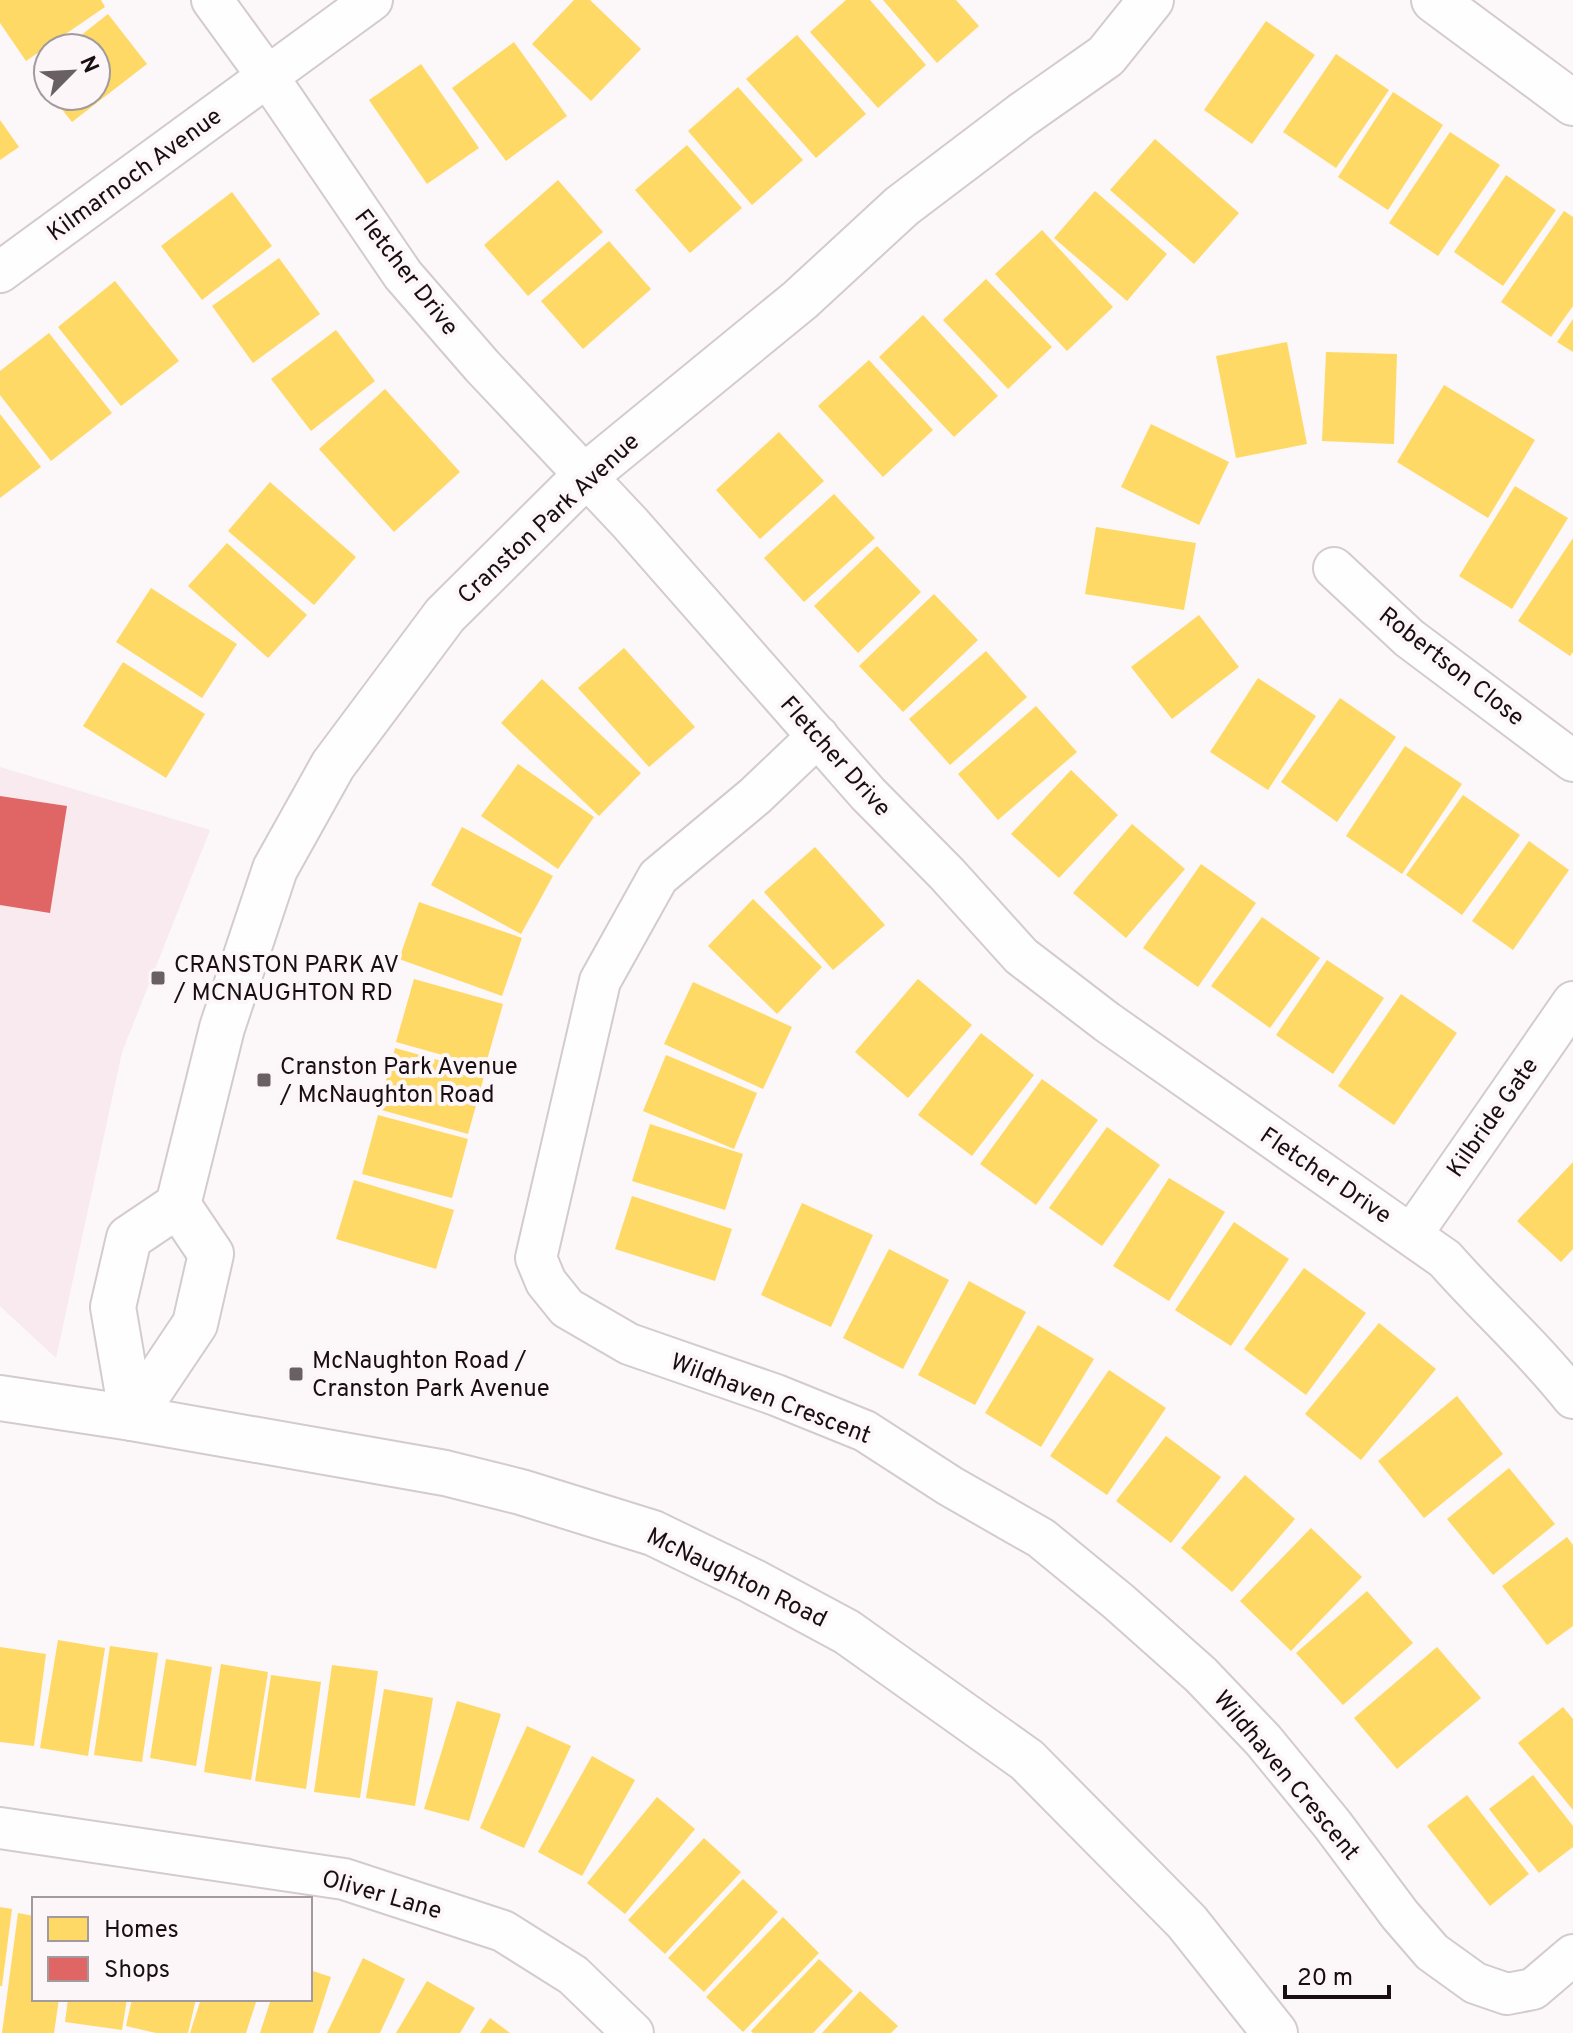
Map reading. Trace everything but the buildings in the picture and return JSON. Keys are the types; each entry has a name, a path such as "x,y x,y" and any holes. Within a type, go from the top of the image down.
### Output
{"street":[{"name":"Fletcher Drive","path":"212,0 403,275 482,366 630,523 868,794 947,874 1021,956 1119,1031 1445,1259 1478,1296 1516,1331 1573,1398"},
{"name":"Kilmarnoch Avenue","path":"0,272 372,0"},
{"name":"Cranston Park Avenue","path":"178,1205 222,1028 275,869 341,753 445,615 585,476 800,300 902,206 1106,56 1151,0"},
{"path":"1434,0 1573,103"},
{"name":"Robertson Close","path":"1334,568 1409,638 1573,761"},
{"name":"Wildhaven Crescent","path":"818,736 755,796 658,877 600,981 536,1258 546,1282 567,1308 629,1344 776,1395 865,1431 950,1486 1041,1538 1201,1675 1263,1740 1432,1952 1475,1983 1507,1994 1533,1989 1573,1955"},
{"name":"Kilbride Gate","path":"1412,1234 1573,1002"},
{"path":"178,1205 211,1254 195,1324 132,1418 113,1307 129,1238 178,1205"},
{"name":"McNaughton Road","path":"0,1398 445,1473 521,1492 653,1533 752,1581 847,1632 1027,1760 1187,1922 1275,2033"},
{"name":"Oliver Lane","path":"0,1828 344,1879 503,1931 573,1975 633,2033"}],"shaded area":[{"path":"0,767 210,830 122,1052 56,1358 0,1306"}],"place":[{"name":"CRANSTON PARK AV / MCNAUGHTON RD","path":"158,978"},
{"name":"Cranston Park Avenue / McNaughton Road","path":"264,1080"},
{"name":"McNaughton Road / Cranston Park Avenue","path":"296,1374"}]}
